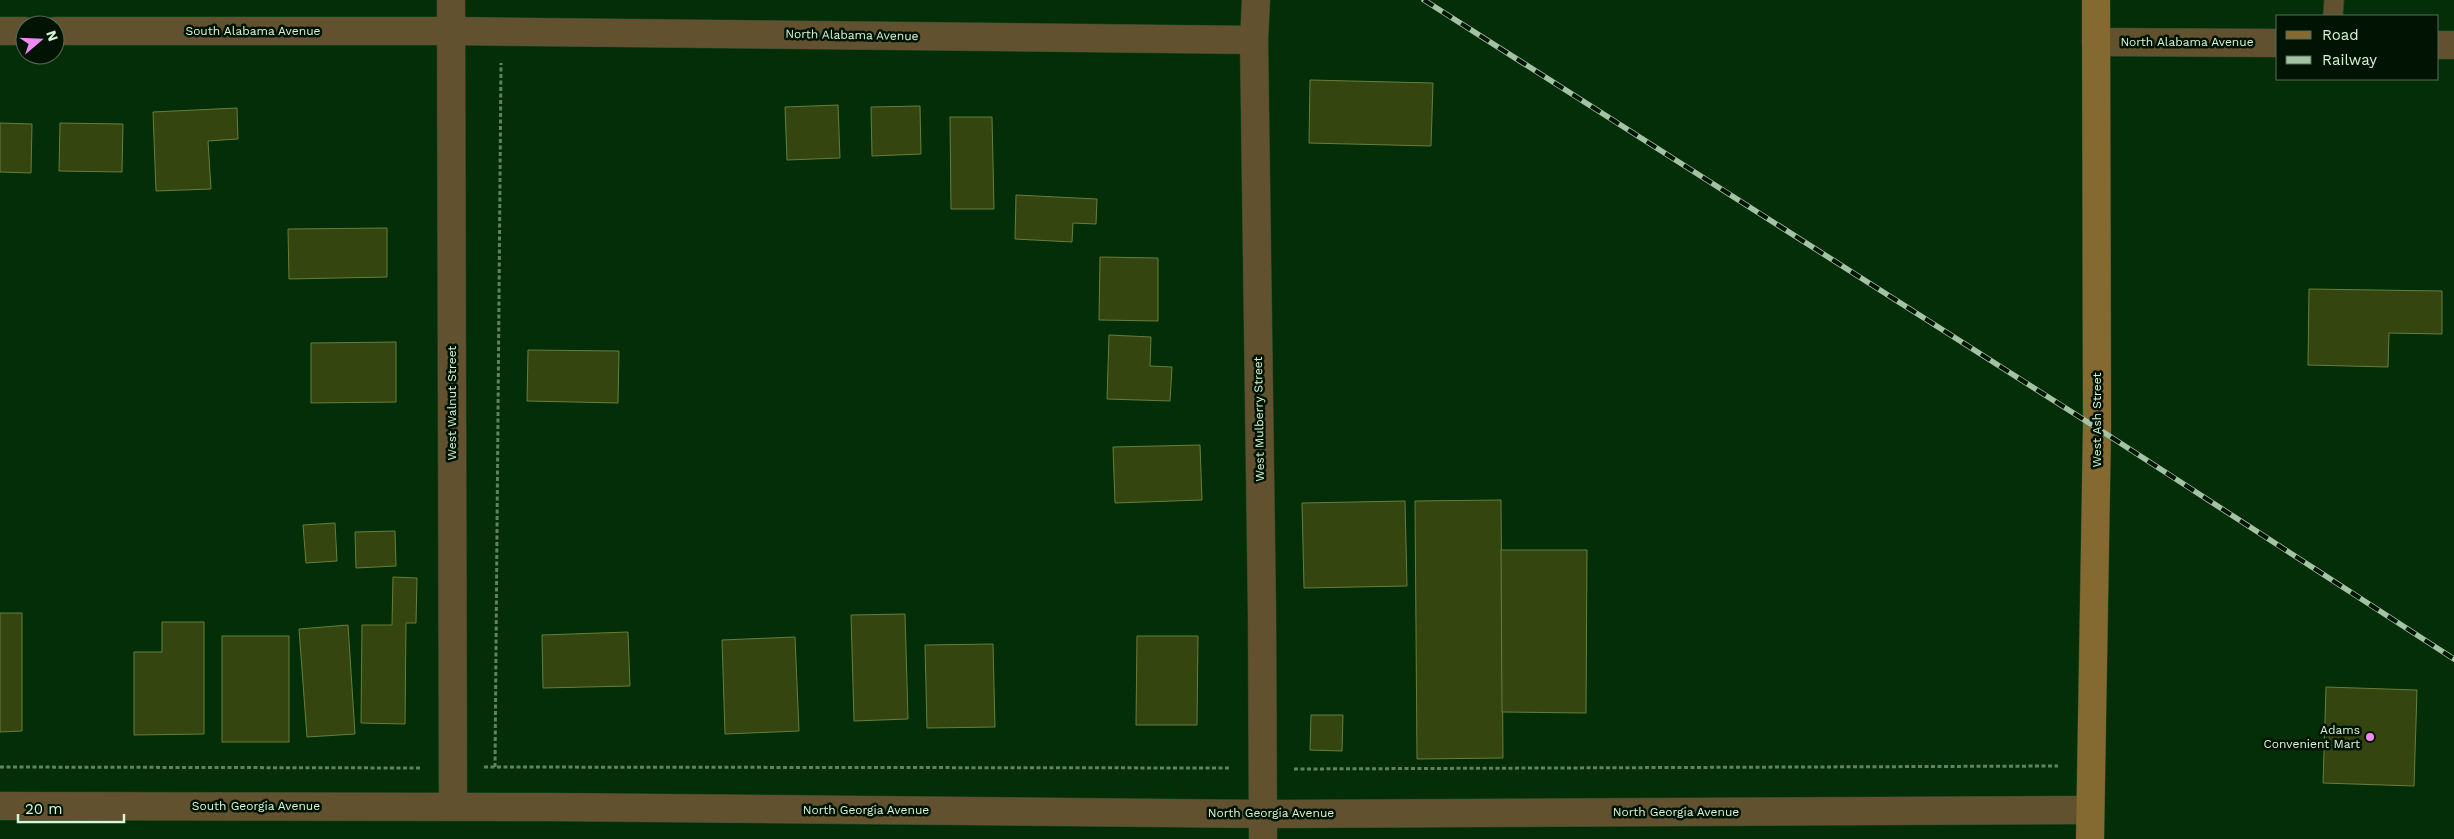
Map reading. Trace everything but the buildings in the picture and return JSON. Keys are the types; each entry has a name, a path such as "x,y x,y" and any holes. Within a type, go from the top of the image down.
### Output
{"main road":[{"name":"West Ash Street","path":"2090,839 2097,428 2096,0"}],"street":[{"name":"West Walnut Street","path":"451,0 453,806"},
{"name":"West Mulberry Street","path":"1256,0 1254,40 1264,826"},
{"path":"0,30 15,31"},
{"name":"South Alabama Avenue","path":"65,31 450,31"},
{"name":"North Alabama Avenue","path":"450,31 1254,40"},
{"name":"North Alabama Avenue","path":"2096,42 2276,43"},
{"path":"2439,44 2454,45"},
{"name":"South Georgia Avenue","path":"0,806 453,806"},
{"name":"North Georgia Avenue","path":"453,806 1264,826 2090,810"}],"lane":[{"path":"2333,15 2334,0"}],"path":[{"path":"495,767 501,62"},
{"path":"1286,769 2064,766"},
{"path":"0,767 422,768"},
{"path":"480,768 1238,768"}],"railway":[{"path":"1424,0 2097,428 2454,659"}],"place":[{"name":"Adams Convenient Mart","path":"2370,737"}]}
